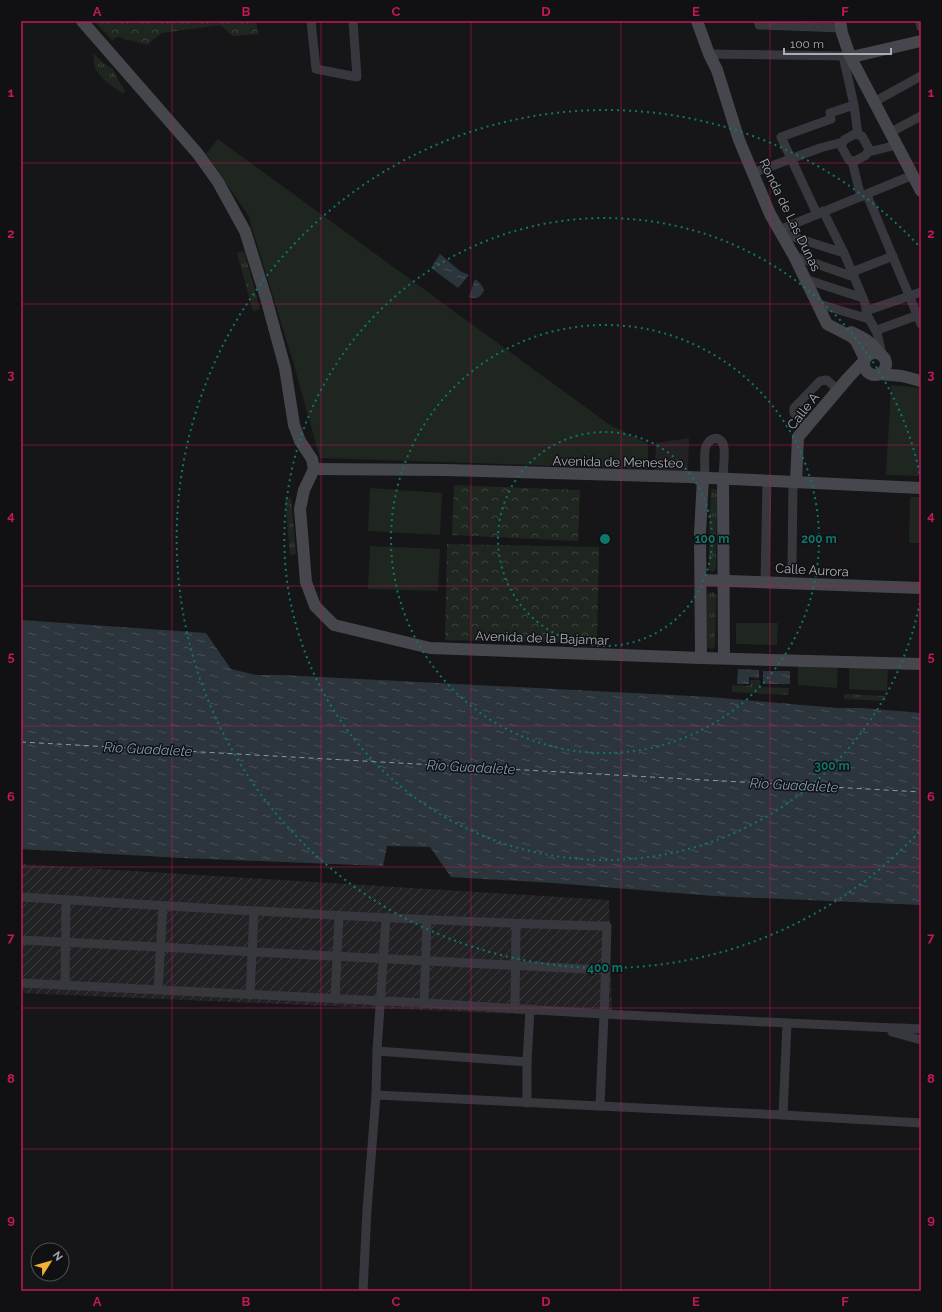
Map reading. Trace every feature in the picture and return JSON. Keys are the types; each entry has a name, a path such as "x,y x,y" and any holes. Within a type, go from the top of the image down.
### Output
{"street":[{"path":"82,21 198,154 218,182 245,231 266,298 285,368 294,425 300,441 312,459 314,469"},
{"path":"311,21 316,69 357,77 353,21"},
{"name":"Ronda de Las Dunas","path":"697,21 709,54 717,70 739,140 770,214 794,256 827,324"},
{"path":"758,21 759,25 841,24 858,135"},
{"path":"920,21 921,26"},
{"path":"709,54 856,56 921,41"},
{"path":"846,56 891,132 921,191"},
{"path":"874,102 921,76"},
{"path":"854,105 830,113 831,119 781,137 790,159 844,253 863,298 868,315 877,333 879,365"},
{"path":"891,132 921,116"},
{"path":"753,173 820,148 843,142 855,134 862,136 869,149 868,152"},
{"path":"843,142 841,146 849,160 852,161 864,196 919,314 921,324"},
{"path":"852,161 866,155 868,152 897,145"},
{"path":"780,231 820,212 864,196 913,175"},
{"path":"780,231 844,253"},
{"path":"794,256 853,274 893,256"},
{"path":"805,279 863,298"},
{"path":"816,303 868,315 921,292"},
{"path":"877,333 880,329 919,314"},
{"path":"827,324 852,337 856,341 859,345 864,360 865,369 879,365"},
{"path":"827,324 849,331 870,342 876,348 879,365"},
{"path":"864,360 872,353 879,365 902,376 921,381"},
{"name":"Calle A","path":"794,482 798,437 864,360"},
{"name":"Calle A","path":"840,388 879,365"},
{"path":"807,425 794,413 794,408 820,381 827,380 840,388"},
{"path":"701,658 700,533 705,450 710,440 714,438 718,438 724,447 722,581 724,658"},
{"name":"Avenida de Menesteo","path":"314,469 445,470 704,478 921,488"},
{"name":"Avenida de la Bajamar","path":"314,469 304,490 300,509 306,582 314,606 334,625 430,648 921,664"},
{"path":"765,582 767,481"},
{"path":"792,568 794,482"},
{"name":"Calle Aurora","path":"701,580 921,588"},
{"path":"21,897 254,912 516,924 607,926 600,1106"},
{"path":"66,900 66,985"},
{"path":"158,990 163,906"},
{"path":"250,995 254,912"},
{"path":"335,999 339,915"},
{"path":"363,1291 367,1210 376,1095 376,1052 386,918"},
{"path":"424,1003 428,920"},
{"path":"515,1008 516,924"},
{"path":"21,940 605,970"},
{"path":"21,983 424,1003 604,1014 921,1029"},
{"path":"527,1103 527,1062 530,1009"},
{"path":"783,1115 787,1023"},
{"path":"882,1028 921,1040"},
{"path":"376,1052 527,1062"},
{"path":"376,1095 921,1123"}],"shaded area":[{"path":"689,438 688,471 655,470 656,443"},
{"path":"21,864 609,900 612,1018 21,993"}],"green space":[{"path":"94,21 256,21 258,34 233,36 220,25 162,33 147,45 118,37 112,40"},
{"path":"94,54 113,69 125,91 124,94 113,87 98,73 95,67"},
{"path":"218,139 610,425 648,444 648,469 320,458 291,355 248,215 206,154"},
{"path":"244,251 260,309 253,311 237,253"},
{"path":"891,385 921,388 921,476 886,475"},
{"path":"454,485 580,490 578,541 452,535"},
{"path":"370,488 442,493 440,535 368,531"},
{"path":"711,489 718,490 716,535 709,534"},
{"path":"910,497 921,497 921,543 909,543"},
{"path":"285,498 291,498 296,554 290,555"},
{"path":"709,538 716,539 716,567 712,572 709,569"},
{"path":"447,544 599,547 597,643 445,640"},
{"path":"370,546 440,549 438,591 368,589"},
{"path":"714,592 716,596 715,643 714,648 712,649 707,647 707,594"},
{"path":"736,623 778,623 777,645 736,644"},
{"path":"798,665 838,666 837,688 798,685"},
{"path":"849,667 888,667 887,691 849,689"},
{"path":"750,680 760,680 760,687 789,688 788,695 732,692 732,685 750,686"},
{"path":"844,694 886,696 886,701 844,699"}],"water":[{"path":"440,254 460,271 469,275 458,288 431,268"},
{"path":"475,279 481,284 484,290 480,296 474,298 469,297"},
{"name":"Río Guadalete","path":"21,620 206,633 231,669 256,675 282,675 710,697 838,708 861,708 921,713 921,905 714,896 553,883 451,877 430,847 387,846 383,866 183,858 21,849"},
{"path":"738,669 759,670 759,678 749,677 749,684 737,684"},
{"path":"763,671 790,671 790,684 763,684"}],"ferry route":[{"path":"21,742 921,792"}]}
